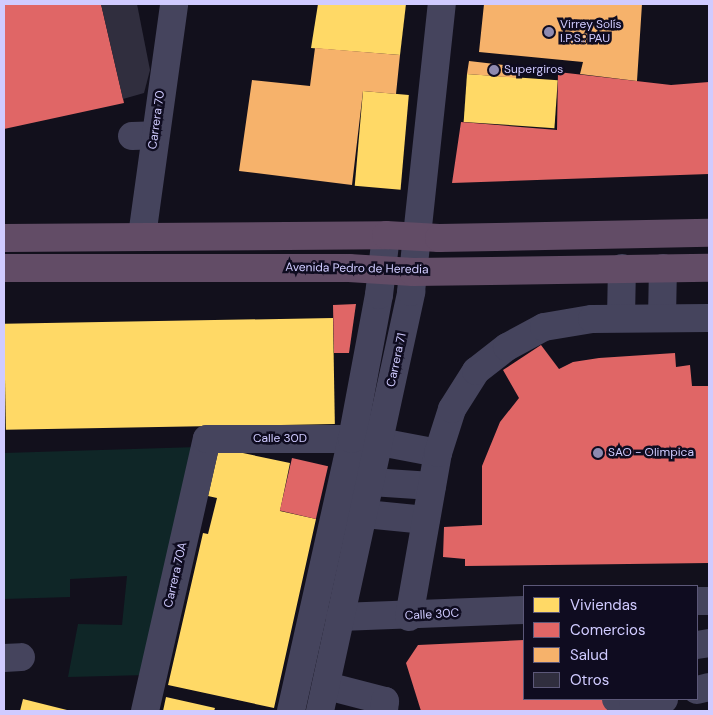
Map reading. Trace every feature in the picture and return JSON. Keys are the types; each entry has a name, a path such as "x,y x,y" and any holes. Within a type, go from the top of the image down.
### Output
{"highway":[{"path":"4,238 142,236 415,237 709,233"},
{"name":"Avenida Pedro de Heredia","path":"4,268 383,268 413,272 709,268"}],"street":[{"name":"Carrera 70","path":"142,236 143,136 174,4"},
{"name":"Carrera 71","path":"324,699 340,618 365,514 413,272 415,237 442,4"},
{"path":"292,711 352,439 383,268 386,236"},
{"path":"621,318 622,268"},
{"path":"662,318 663,268"},
{"path":"409,616 438,453 452,409 476,371 507,346 544,327 592,318 709,318"},
{"name":"Calle 30D","path":"207,439 352,439"},
{"name":"Carrera 70A","path":"145,711 207,439"},
{"path":"380,442 438,453"},
{"path":"371,482 432,486"},
{"path":"365,514 426,520"},
{"name":"Calle 30C","path":"340,618 523,610"},
{"path":"324,699 388,708"},
{"path":"617,700 623,705 633,707 660,700"}],"green space":[{"path":"198,447 147,675 68,677 78,624 122,625 127,576 70,579 70,597 4,599 4,453"}],"building: Viviendas":[{"path":"318,4 406,4 400,55 311,48"},
{"path":"467,74 558,80 554,128 464,122"},
{"path":"363,91 409,95 401,190 355,186"},
{"path":"333,318 335,424 6,430 4,324"},
{"path":"219,448 290,463 280,511 316,519 274,708 168,685 203,533 208,534 217,498 208,496"},
{"path":"166,697 215,708 214,711 163,711"},
{"path":"23,699 71,711 20,711"}],"building: Comercios":[{"path":"101,4 124,103 4,129 4,5"},
{"path":"558,72 671,85 709,82 709,174 452,183 461,122 557,130"},
{"path":"356,304 349,353 334,353 333,305"},
{"name":"SAO - Olimpica","path":"541,345 559,369 573,362 599,358 675,353 676,367 690,365 692,386 709,386 709,563 465,566 465,559 443,557 444,527 482,525 482,466 500,422 519,398 503,370"},
{"path":"292,458 328,466 316,519 280,511"},
{"path":"523,640 523,700 605,700 608,711 421,711 406,663 418,645"}],"building: Salud":[{"name":"Virrey Solís I.P.S.: PAU","path":"484,4 642,4 637,81 580,74 583,62 479,52"},
{"path":"315,48 400,55 396,94 363,91 352,185 239,171 252,80 310,86"},
{"name":"Supergiros","path":"469,61 520,67 519,78 467,74"}],"building: Otros":[{"path":"101,4 137,4 150,70 144,93 123,99"}],"place":[{"name":"Virrey Solís I.P.S.: PAU","path":"549,32"},
{"name":"Supergiros","path":"494,70"},
{"name":"SAO - Olimpica","path":"598,453"}]}
